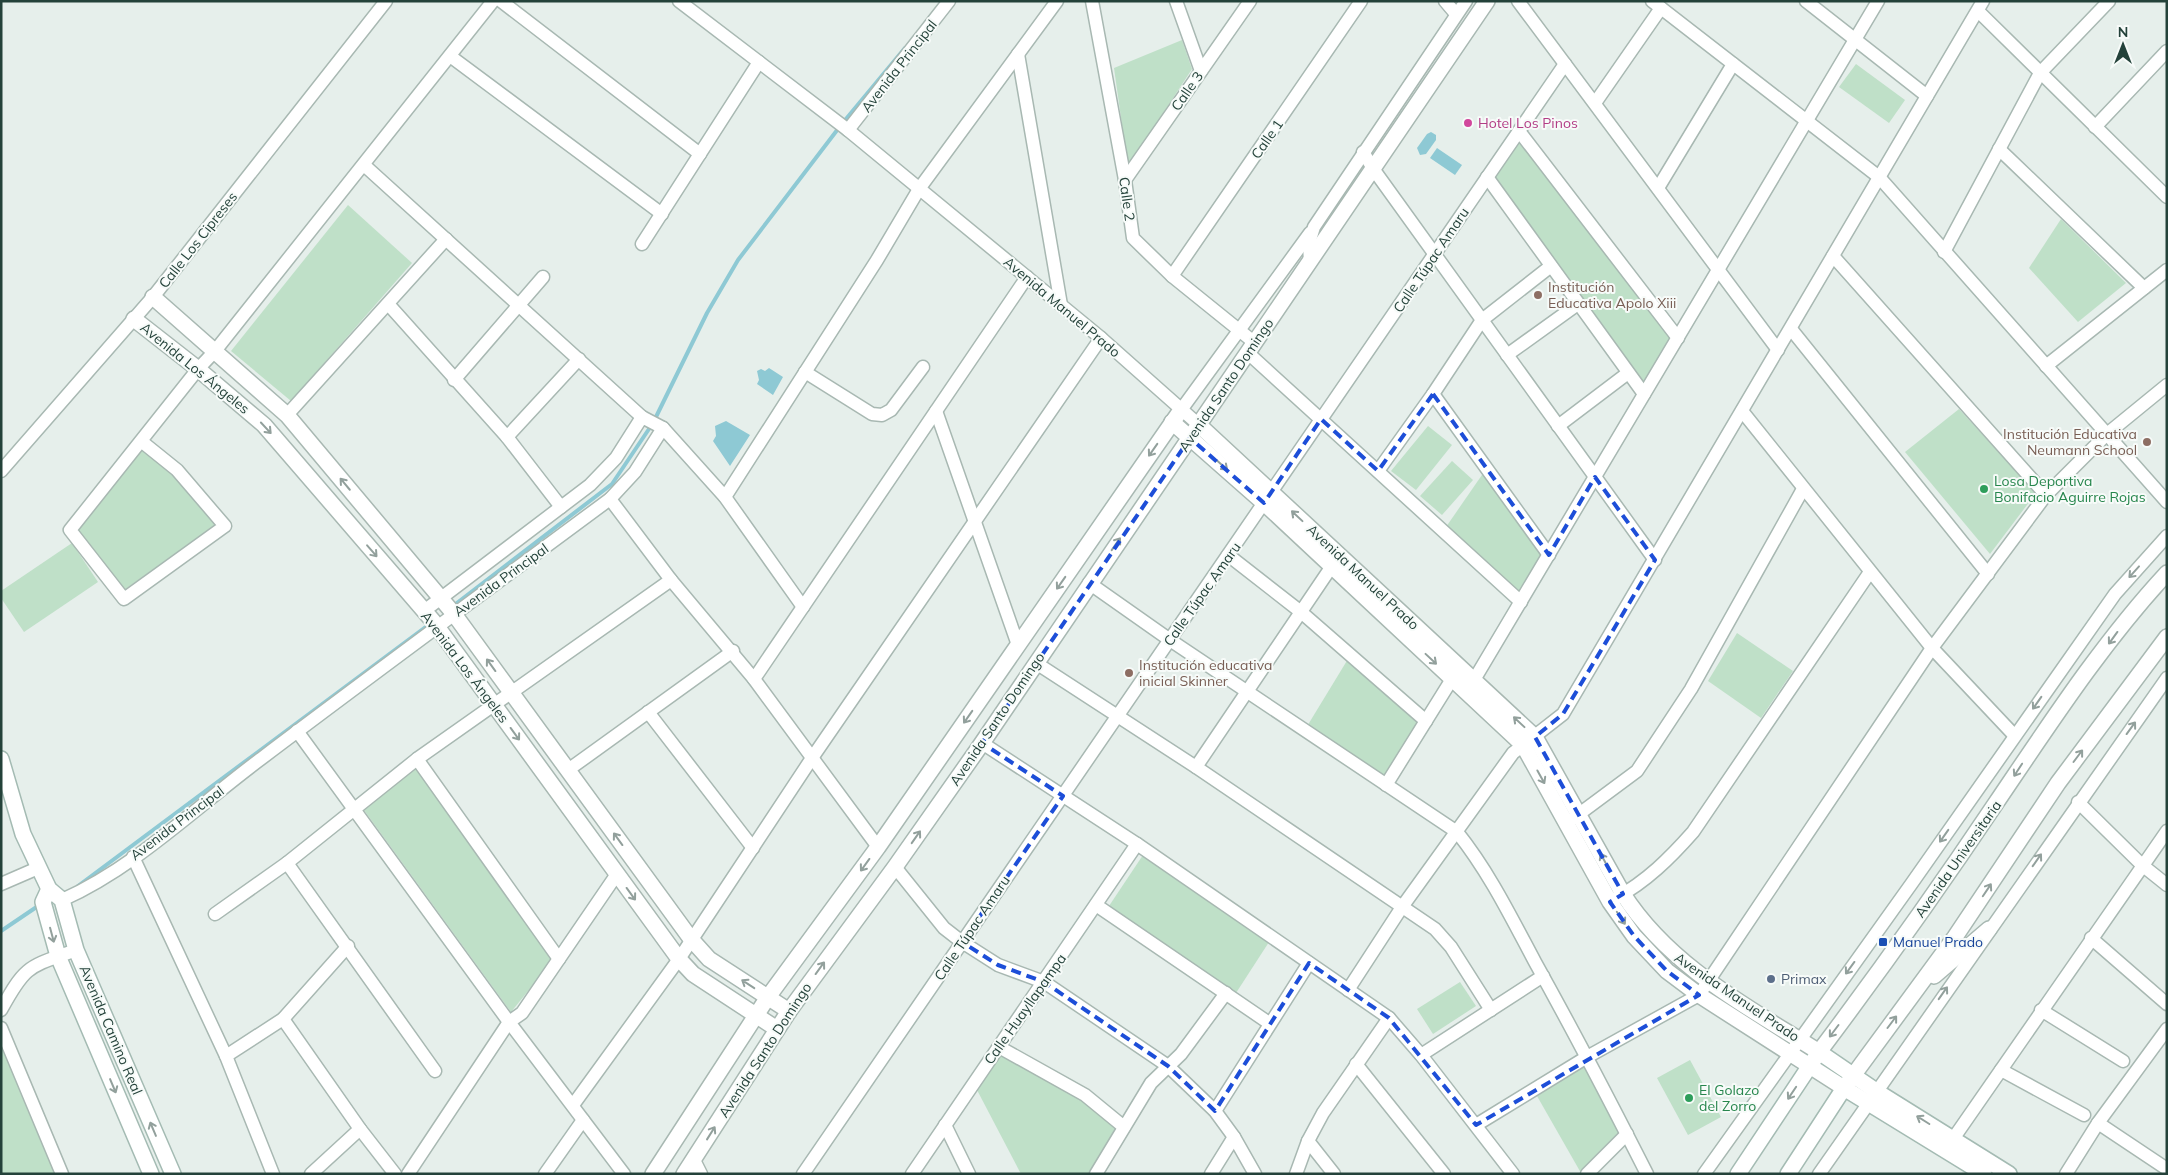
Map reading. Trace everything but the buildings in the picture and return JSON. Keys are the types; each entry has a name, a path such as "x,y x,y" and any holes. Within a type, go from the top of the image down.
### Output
{"street":[{"name":"Calle Los Cipreses","path":"1,471 153,298 386,1"},
{"path":"141,440 177,470 225,526 124,599 70,530 141,440 198,369 215,351 493,1"},
{"path":"502,1 700,154"},
{"name":"Avenida Manuel Prado","path":"679,1 848,130 1101,338 1199,425 1268,498 1529,741 1566,823 1610,902 1649,953 1666,971 1699,995 1809,1066 1848,1082 1872,1097 1984,1174"},
{"name":"Avenida Principal","path":"848,130 949,1"},
{"path":"725,496 877,260 919,188 1057,1"},
{"name":"Calle 2","path":"1092,1 1125,180 1133,238 1172,276 1239,330 1252,348 1321,419 1521,602"},
{"path":"1176,1 1201,71"},
{"name":"Calle 3","path":"1125,180 1250,1"},
{"name":"Calle 1","path":"1172,276 1361,1"},
{"path":"1445,1 1456,14"},
{"path":"1181,410 1314,227 1466,1"},
{"name":"Avenida Santo Domingo","path":"684,1174 777,1028 895,867 982,743 1488,1"},
{"path":"1518,1 1778,350"},
{"path":"1806,1 1927,96"},
{"path":"1474,680 1878,1"},
{"path":"1944,252 2040,73 2109,1"},
{"path":"1595,103 1657,5 1880,177 1944,252 2167,502"},
{"path":"1348,990 1402,907 1513,753 1563,714 1981,6 2040,73 2095,127 2165,191"},
{"path":"2095,127 2167,51"},
{"path":"1018,54 1061,305"},
{"path":"450,56 662,214"},
{"path":"642,244 759,62"},
{"name":"Calle Túpac Amaru","path":"803,1174 1565,64"},
{"path":"1658,188 1733,64"},
{"path":"1519,131 1678,338"},
{"path":"1999,149 2144,288"},
{"path":"1363,152 1374,170 1655,560"},
{"path":"364,164 642,417 663,428 725,496 803,607"},
{"path":"1487,177 1644,394"},
{"path":"1310,263 1309,243 1314,227"},
{"path":"287,415 389,305 446,239"},
{"path":"1833,256 2046,494"},
{"path":"1378,471 1433,394 1482,320 1551,266"},
{"path":"2046,366 2167,270"},
{"path":"454,380 543,277"},
{"path":"754,679 1027,278"},
{"name":"Avenida Los Ángeles","path":"153,298 287,415 454,614 691,939 710,959 789,1011"},
{"path":"1507,355 1578,304"},
{"path":"389,305 454,380 507,437 561,507"},
{"name":"Avenida Los Ángeles","path":"134,319 198,369 264,425 424,611 679,959 693,974 777,1028"},
{"path":"1790,329 1988,574"},
{"path":"573,1106 679,959 812,758 1101,338"},
{"path":"507,437 579,359"},
{"path":"805,372 872,414 882,415 891,410 923,367"},
{"path":"1558,426 1628,373"},
{"path":"1476,1126 1587,1057 1699,995 1932,648 2046,494 2107,434 2167,385"},
{"path":"1433,394 1549,555"},
{"name":"Avenida Santo Domingo","path":"653,1174 768,997 878,847 1181,410"},
{"path":"936,411 974,524 1018,645"},
{"path":"1742,411 1932,648 2014,735"},
{"name":"Avenida Principal","path":"424,611 590,485 616,458 642,417"},
{"name":"Avenida Manuel Prado","path":"1172,422 1268,498"},
{"name":"Avenida Principal","path":"62,900 80,892 134,857 297,731 610,499 635,472 663,428"},
{"path":"1566,823 1637,770 1691,689 1803,488"},
{"path":"610,499 671,580 733,651 878,847"},
{"path":"1704,1174 1912,883 2114,594 2167,536"},
{"path":"1228,555 1301,612 1426,720"},
{"path":"1196,767 1335,561"},
{"path":"1610,902 1663,865 1694,832 1870,572"},
{"name":"Avenida Universitaria","path":"1738,1174 1809,1066 1891,956 2028,755 2137,605 2167,573"},
{"path":"215,914 287,863 417,759 671,580"},
{"path":"1089,584 1246,692 1457,832 1478,858 1587,1057 1647,1174"},
{"path":"1788,1174 1848,1082 1955,937 2058,783 2167,637"},
{"path":"568,770 733,651"},
{"path":"1036,663 1196,767 1435,929 1451,947 1490,1010"},
{"path":"1386,785 1456,673"},
{"name":"Avenida Manuel Prado","path":"1456,673 1474,680 1529,741 1579,815 1636,914 1664,946 1709,982 1819,1052 1848,1082"},
{"path":"1819,1174 2078,802 2167,678"},
{"path":"648,712 753,848"},
{"path":"297,731 509,1022 624,1174"},
{"path":"982,743 1137,844 1389,1018 1421,1055 1513,1174"},
{"path":"1,759 24,834 38,868 49,889 62,900"},
{"path":"417,759 560,959"},
{"path":"2078,802 2142,865 2167,885"},
{"path":"1953,1139 2167,831"},
{"name":"Calle Huayllapampa","path":"912,1174 1137,844"},
{"path":"134,857 226,1056 273,1174"},
{"path":"287,863 348,946 435,1071"},
{"path":"895,867 944,928 962,942 998,965 1044,982 1168,1066 1215,1112 1234,1137 1255,1174"},
{"path":"1,884 38,868"},
{"path":"408,1174 509,1022 522,1013 617,874"},
{"name":"Avenida Camino Real","path":"49,889 43,902 58,956 151,1174"},
{"name":"Avenida Camino Real","path":"62,900 76,950 173,1174"},
{"path":"1096,905 1269,1023"},
{"path":"1911,997 1989,929"},
{"path":"2091,938 2167,1004"},
{"path":"226,1056 283,1019 348,946"},
{"path":"1,1010 17,981 26,971 35,965 76,950"},
{"path":"1215,1112 1269,1023 1309,963"},
{"path":"1421,1055 1543,976"},
{"path":"1096,1174 1151,1083 1181,1054 1226,993"},
{"path":"2041,1010 2123,1061"},
{"path":"1296,1174 1308,1141 1323,1113 1389,1018"},
{"path":"283,1019 360,1129 395,1174"},
{"path":"1,1028 6,1057 62,1174"},
{"path":"2066,1174 2098,1123 2167,1029"},
{"path":"999,1047 1085,1095 1124,1128"},
{"path":"1356,1064 1444,1174"},
{"path":"2001,1070 2084,1115"},
{"name":"Avenida Manuel Prado","path":"1872,1097 1953,1139 2009,1174"},
{"path":"545,1174 584,1120"},
{"path":"2098,1123 2167,1169"},
{"path":"945,1126 969,1174"},
{"path":"311,1174 360,1129"},
{"path":"1587,1174 1627,1134"},
{"path":"1210,1174 1234,1137"},
{"path":"1308,1141 1334,1174"},
{"path":"694,1160 701,1174"}],"highlighted area":[{"path":"1433,394 1549,555 1595,477 1655,560 1563,714 1535,737 1623,894 1610,902 1634,936 1667,971 1699,995 1476,1125 1389,1018 1309,963 1215,1111 1168,1066 1044,982 998,965 962,942 1063,796 982,743 1190,438 1264,503 1321,419 1378,471"}],"green space":[{"path":"1182,40 1192,69 1128,167 1114,68"},
{"path":"1856,64 1905,100 1889,123 1839,87"},
{"path":"1519,137 1671,336 1642,385 1491,177"},
{"path":"348,205 412,263 291,401 231,351"},
{"path":"2061,219 2126,283 2078,322 2029,268"},
{"path":"1959,409 2036,493 1990,554 1905,452"},
{"path":"1428,426 1452,445 1416,490 1391,471"},
{"path":"143,448 175,478 217,525 124,590 78,530"},
{"path":"1452,461 1473,480 1442,515 1420,496"},
{"path":"1484,472 1543,552 1519,594 1446,527"},
{"path":"72,543 98,582 24,632 1,598 1,591"},
{"path":"1737,633 1793,671 1761,718 1708,681"},
{"path":"1348,659 1420,721 1383,779 1306,728"},
{"path":"416,768 554,959 511,1012 361,806"},
{"path":"1143,855 1269,942 1236,993 1107,909"},
{"path":"1460,982 1476,1006 1433,1034 1417,1009"},
{"path":"1,1040 55,1174 1,1174"},
{"path":"1001,1054 1082,1099 1116,1127 1089,1174 1021,1174 977,1090"},
{"name":"El Golazo del Zorro","path":"1690,1060 1721,1117 1688,1135 1657,1078"},
{"path":"1585,1065 1619,1133 1581,1173 1537,1096"}],"water":[{"path":"1431,132 1436,135 1436,140 1426,154 1420,155 1417,148 1427,134"},
{"path":"1437,148 1462,165 1455,175 1430,158"},
{"path":"769,368 783,377 773,395 757,384 759,380 757,371 761,369 765,371"},
{"path":"726,421 750,435 730,466 713,441 716,436 715,426"}],"waterway":[{"path":"453,606 612,484 653,423 707,313 738,260 841,125 905,48"},
{"path":"78,886 431,623"},
{"path":"1,931 41,904"}],"place":[{"name":"Hotel Los Pinos","path":"1468,123"},
{"name":"Institución Educativa Apolo Xiii","path":"1538,295"},
{"name":"Institución Educativa Neumann School","path":"2147,442"},
{"name":"Losa Deportiva Bonifacio Aguirre Rojas","path":"1984,489"},
{"name":"Institución educativa inicial Skinner","path":"1129,673"},
{"name":"Manuel Prado","path":"1883,942"},
{"name":"Primax","path":"1771,979"},
{"name":"El Golazo del Zorro","path":"1689,1098"}]}
